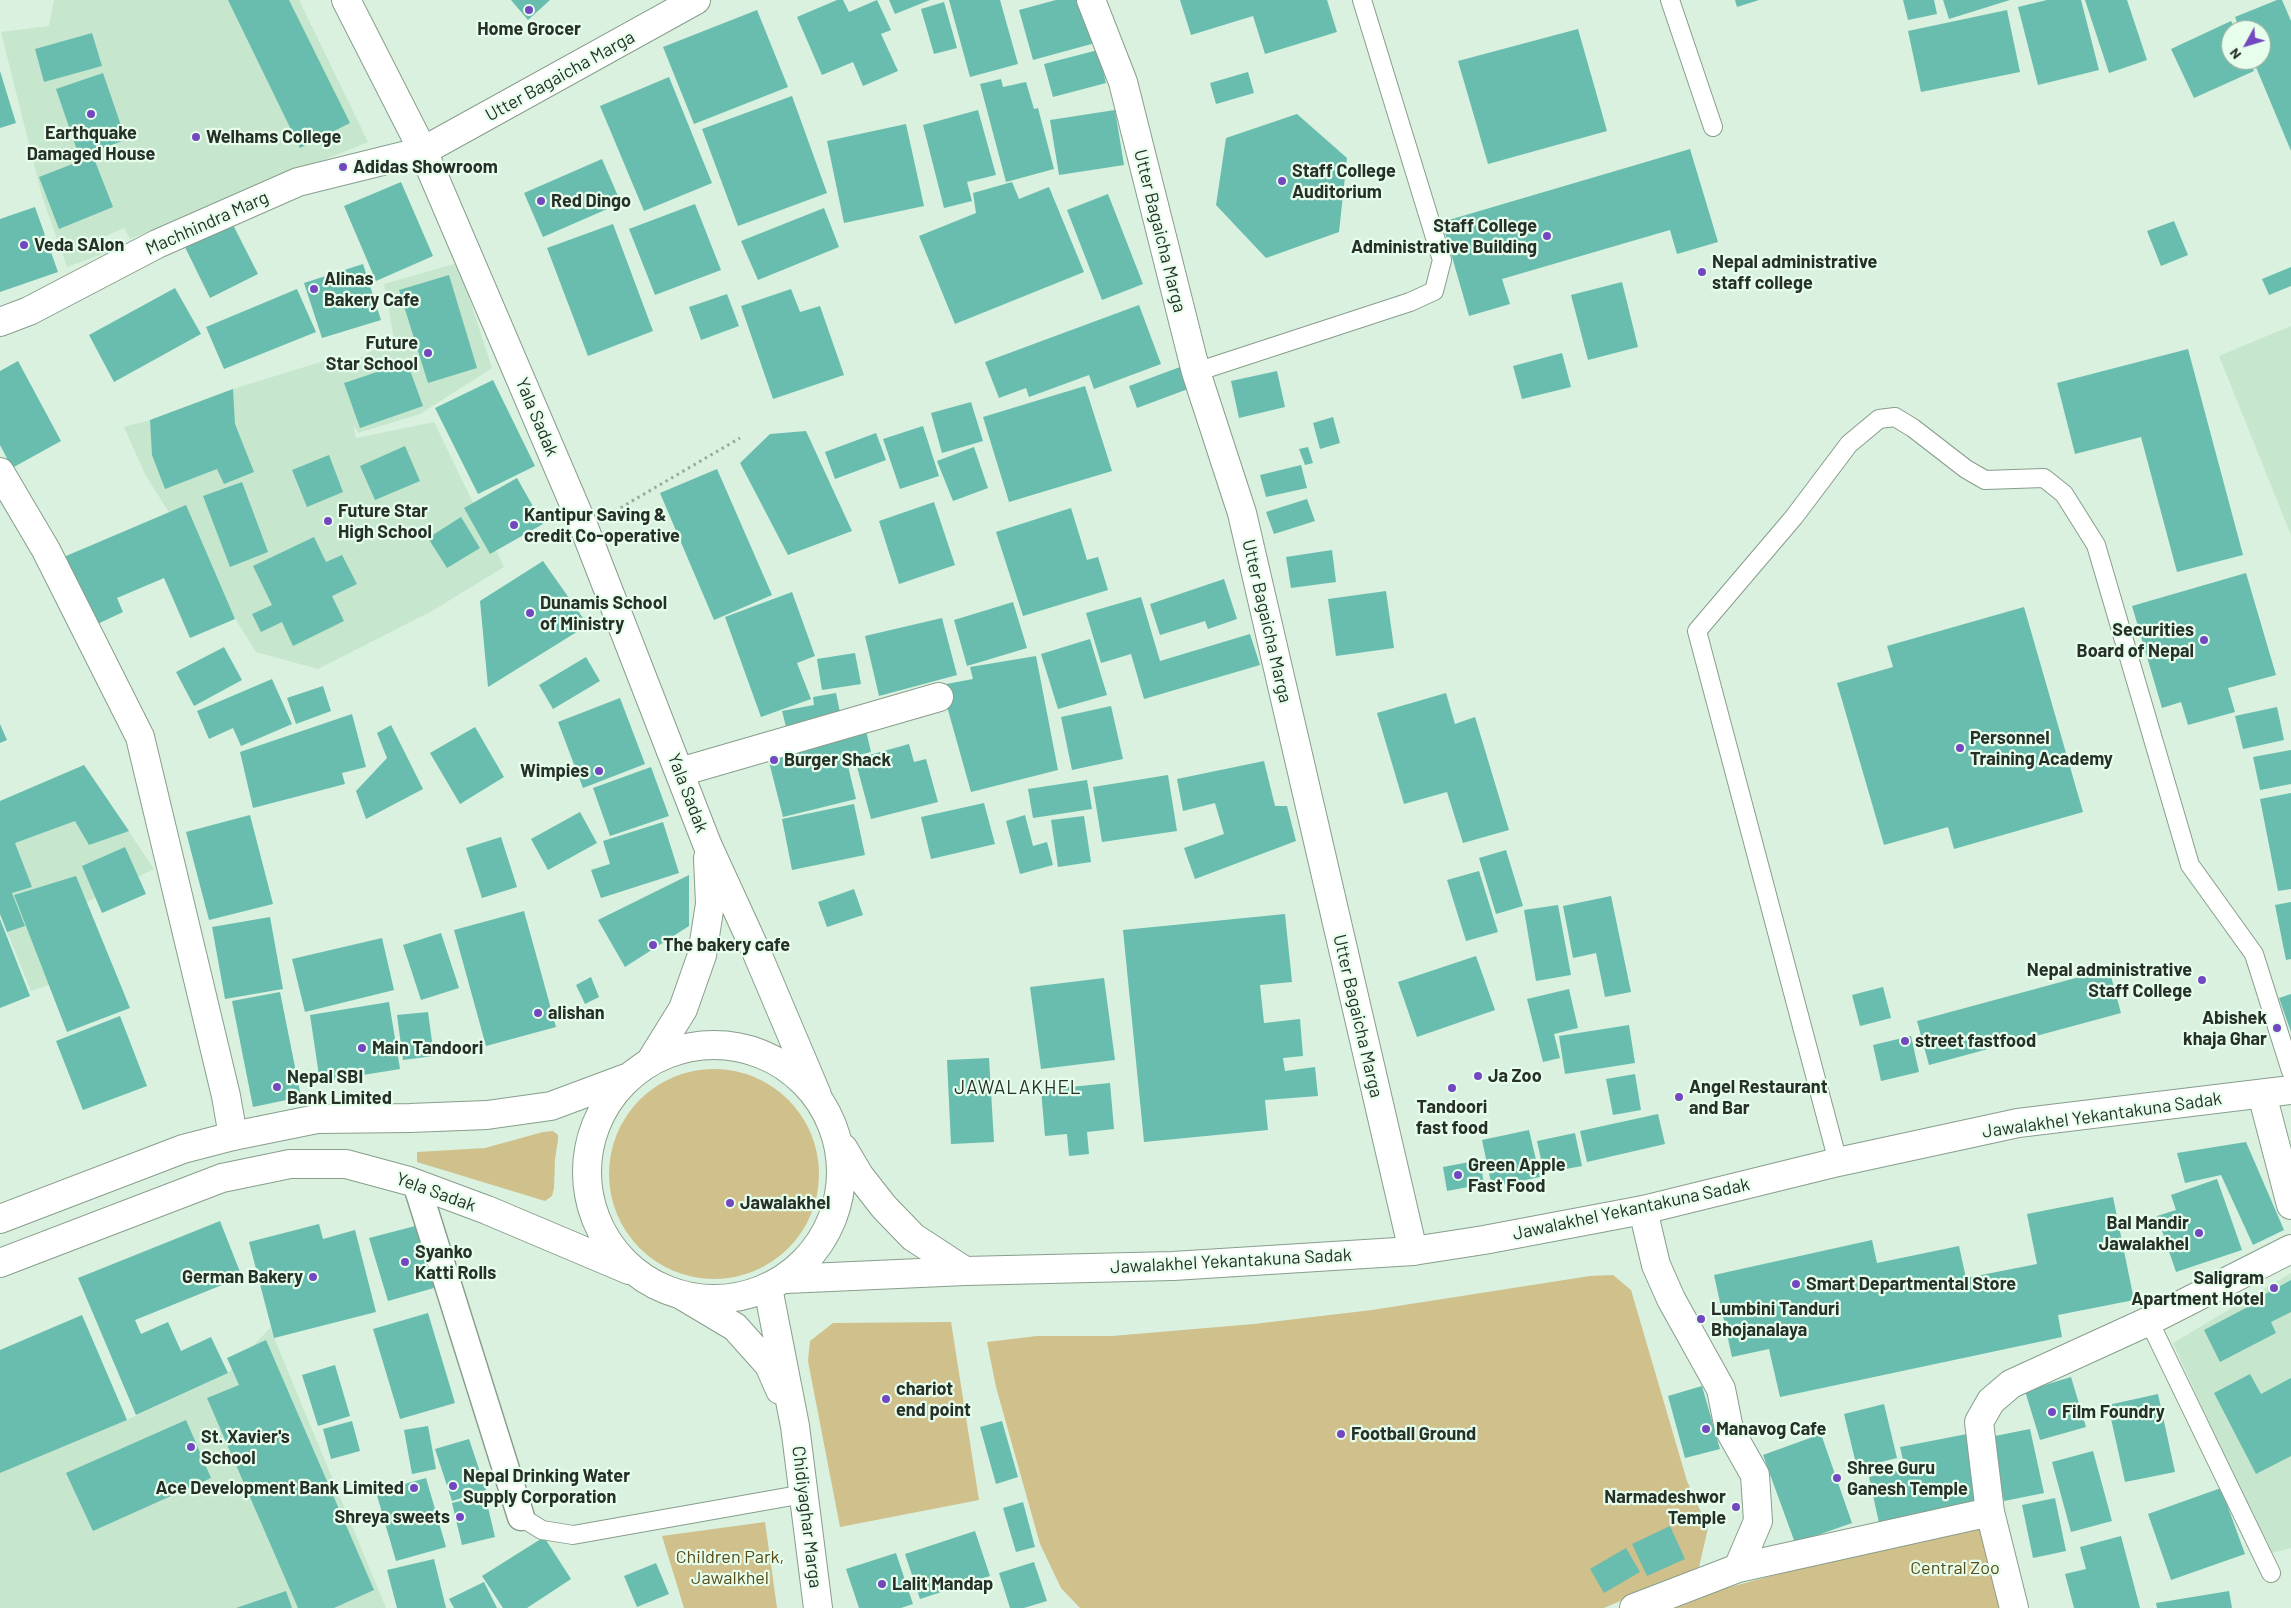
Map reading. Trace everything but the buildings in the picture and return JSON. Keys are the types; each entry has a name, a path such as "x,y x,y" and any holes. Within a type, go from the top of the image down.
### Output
{"main road":[{"name":"Yala Sadak","path":"346,0 423,151 585,530 707,844"},
{"name":"Utter Bagaicha Marga","path":"423,151 696,0"},
{"name":"Utter Bagaicha Marga","path":"1091,0 1123,82 1196,372 1242,513 1413,1251"},
{"name":"Machhindra Marg","path":"0,322 29,311 157,244 298,182 423,151"},
{"path":"0,472 46,550 140,737 226,1096 233,1136"},
{"path":"680,772 939,697"},
{"path":"652,1059 683,1009 702,955 710,904 707,844"},
{"path":"707,844 756,951 817,1096 838,1139 859,1175 884,1207 913,1237 965,1271"},
{"path":"817,1096 784,1064 741,1046 696,1044 652,1059 626,1078 603,1107 596,1124 590,1142 586,1179 594,1216 612,1249 639,1275 670,1292 682,1296 711,1300 740,1297 777,1284 814,1252 834,1217 843,1178 838,1139"},
{"path":"0,1219 183,1149 233,1136 317,1119 410,1118 488,1114 551,1106 626,1078"},
{"name":"Jawalakhel Yekantakuna Sadak","path":"777,1284 965,1271 1173,1266 1413,1251 1484,1240 1643,1210 1838,1162 2018,1123 2291,1090"},
{"path":"2262,1094 2291,1206"},
{"name":"Yela Sadak","path":"0,1263 222,1178 290,1164 346,1164 416,1183 533,1229 639,1275"},
{"path":"1643,1210 1656,1265 1671,1299 1721,1389 1729,1429 1755,1475 1758,1521 1738,1568"},
{"path":"2014,1608 1990,1512 1978,1422 1991,1401 2011,1384 2149,1321 2291,1249"},
{"name":"Chidiyaghar Marga","path":"777,1284 818,1608"},
{"name":"Chidiyaghar Marga","path":"682,1296 735,1327 768,1365 795,1426"},
{"path":"1634,1608 1738,1568 1990,1512"}],"street":[{"path":"416,1183 521,1517"}],"lane":[{"path":"1196,372 1410,302 1434,291 1442,260 1362,0"},
{"path":"1670,0 1713,127"},
{"path":"1838,1162 1697,631 1794,517 1849,444 1879,420 1895,417 1913,428 1966,469 1985,480 2044,478 2064,494 2096,545 2190,865 2254,954 2291,1071"},
{"path":"2149,1321 2271,1573"},
{"path":"521,1517 542,1530 573,1535 804,1494"}],"path":[{"path":"585,530 740,438"}],"shaded area":[{"name":"Welhams College","path":"54,0 299,0 368,142 130,239 124,228 102,238 108,252 67,267 42,196 1,32 49,26"},
{"name":"Future Star High School","path":"458,263 492,368 420,414 358,433 353,424 356,438 434,422 504,567 432,611 318,669 256,652 145,474 124,427 150,420 233,389 337,357 341,369 394,338 384,284"},
{"path":"2291,326 2291,535 2219,356"},
{"path":"84,765 154,869 68,911 79,975 31,991 0,914 0,801"},
{"path":"2291,1273 2291,1548 2268,1554 2173,1343"},
{"name":"St. Xavier's School","path":"270,1328 386,1608 0,1608 0,1473 127,1420 228,1373"}],"green space":[{"path":"714,1069 734,1071 754,1077 772,1087 788,1100 801,1116 811,1134 817,1154 819,1174 817,1194 811,1214 801,1232 788,1248 772,1261 754,1271 734,1277 714,1279 694,1277 674,1271 656,1261 640,1248 627,1232 617,1214 611,1194 609,1174 611,1154 617,1134 627,1116 640,1100 656,1087 674,1077 694,1071"},
{"path":"553,1131 558,1135 554,1188 552,1196 545,1201 417,1162 417,1152 485,1148"},
{"name":"Football Ground","path":"1613,1275 1631,1290 1687,1481 1708,1528 1699,1567 1604,1608 1080,1608 1061,1588 1040,1544 996,1387 987,1342 1037,1336 1112,1336 1254,1324 1372,1310 1590,1276"},
{"path":"951,1322 979,1500 840,1527 808,1361 810,1341 833,1323"},
{"name":"Central Zoo","path":"1984,1519 2006,1608 1664,1608 1689,1598"},
{"name":"Children Park, Jawalkhel","path":"765,1522 777,1608 684,1608 662,1536"}],"place":[{"name":"Home Grocer","path":"529,10"},
{"name":"Earthquake Damaged House","path":"91,114"},
{"name":"Welhams College","path":"196,137"},
{"name":"Adidas Showroom","path":"343,167"},
{"name":"Staff College Auditorium","path":"1282,181"},
{"name":"Red Dingo","path":"541,201"},
{"name":"Staff College Administrative Building","path":"1547,236"},
{"name":"Veda SAlon","path":"24,245"},
{"name":"Nepal administrative staff college","path":"1702,272"},
{"name":"Alinas Bakery Cafe","path":"314,289"},
{"name":"Future Star School","path":"428,353"},
{"name":"Future Star High School","path":"328,521"},
{"name":"Kantipur Saving & credit Co-operative","path":"514,525"},
{"name":"Dunamis School of Ministry","path":"530,613"},
{"name":"Securities Board of Nepal","path":"2204,640"},
{"name":"Personnel Training Academy","path":"1960,748"},
{"name":"Burger Shack","path":"774,760"},
{"name":"Wimpies","path":"599,771"},
{"name":"The bakery cafe","path":"653,945"},
{"name":"Nepal administrative Staff College","path":"2202,980"},
{"name":"alishan","path":"538,1013"},
{"name":"Abishek khaja Ghar","path":"2277,1028"},
{"name":"street fastfood","path":"1905,1041"},
{"name":"Main Tandoori","path":"362,1048"},
{"name":"Ja Zoo","path":"1478,1076"},
{"name":"Nepal SBI Bank Limited","path":"277,1087"},
{"name":"Tandoori fast food","path":"1452,1088"},
{"name":"Angel Restaurant and Bar","path":"1679,1097"},
{"name":"Green Apple Fast Food","path":"1458,1175"},
{"name":"Jawalakhel","path":"730,1203"},
{"name":"Bal Mandir Jawalakhel","path":"2199,1233"},
{"name":"Syanko Katti Rolls","path":"405,1262"},
{"name":"German Bakery","path":"313,1277"},
{"name":"Smart Departmental Store","path":"1796,1284"},
{"name":"Saligram Apartment Hotel","path":"2274,1288"},
{"name":"Lumbini Tanduri Bhojanalaya","path":"1701,1319"},
{"name":"chariot end point","path":"886,1399"},
{"name":"Film Foundry","path":"2052,1412"},
{"name":"Manavog Cafe","path":"1706,1429"},
{"name":"Football Ground","path":"1341,1434"},
{"name":"St. Xavier's School","path":"191,1447"},
{"name":"Shree Guru Ganesh Temple","path":"1837,1478"},
{"name":"Nepal Drinking Water Supply Corporation","path":"453,1486"},
{"name":"Ace Development Bank Limited","path":"414,1488"},
{"name":"Narmadeshwor Temple","path":"1736,1507"},
{"name":"Shreya sweets","path":"460,1517"},
{"name":"Lalit Mandap","path":"882,1584"}],"district":[{"name":"JAWALAKHEL","path":"1018,1088"}]}
